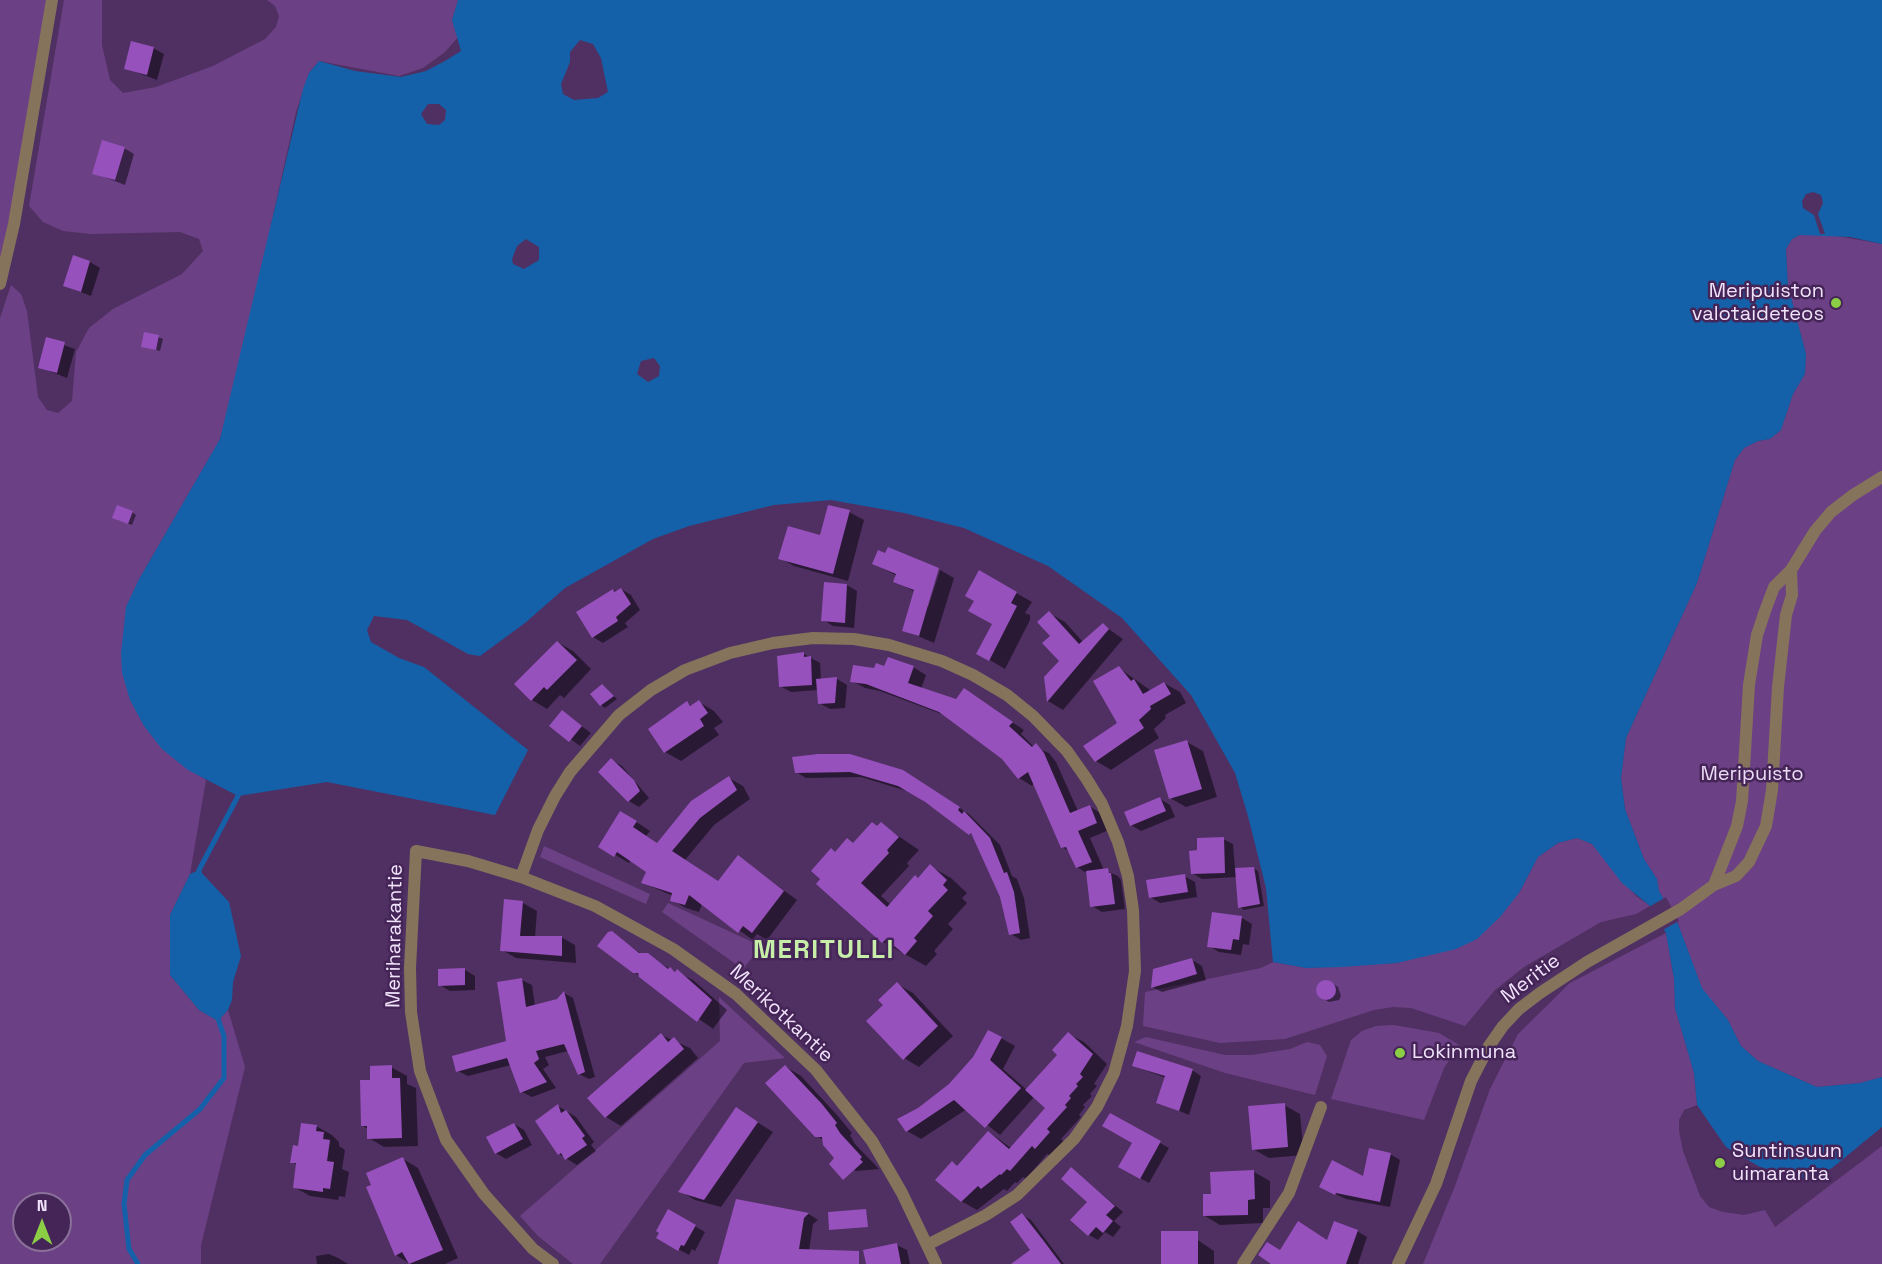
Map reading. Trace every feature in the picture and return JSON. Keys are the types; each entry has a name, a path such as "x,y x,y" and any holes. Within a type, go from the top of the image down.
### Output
{"street":[{"path":"0,284 14,224 52,0"},
{"path":"1714,885 1737,825 1742,801 1749,685 1757,635 1774,587 1791,570 1815,531 1831,512 1882,477"},
{"name":"Meritie","path":"1398,1264 1436,1184 1471,1081 1494,1039 1519,1009 1587,962 1680,909 1714,885 1736,876 1749,862 1766,826 1772,790 1778,687 1786,615 1792,595 1791,570"},
{"path":"521,877 538,830 555,796 570,772 619,715 651,690 685,670 730,653 773,643 813,638 854,639 890,645 942,661 973,675 1007,695 1033,716 1067,751 1086,778 1102,804 1118,842 1128,876 1133,909 1135,971 1128,1026 1114,1072 1097,1107 1074,1139 1017,1195 986,1215 927,1245"},
{"name":"Merikotkantie","path":"416,851 468,861 521,877 595,906 673,949 736,994 816,1070 872,1141 936,1264"},
{"name":"Meriharakantie","path":"416,851 410,968 411,1012 420,1071 446,1140 484,1194 533,1249 553,1264"},
{"path":"1243,1264 1289,1193 1321,1107"}],"green space":[{"path":"0,0 52,0 0,284"},
{"path":"64,0 102,0 102,45 110,80 123,93 156,87 213,66 265,39 276,27 279,16 275,6 267,0 458,0 452,20 458,37 445,52 423,68 399,76 319,61 309,73 296,112 232,400 219,441 138,581 162,749 206,780 190,874 170,915 170,975 199,1010 218,1021 228,1010 245,1067 201,1245 201,1264 0,1264 0,318 11,285 21,294 27,311 38,397 47,410 58,413 72,401 76,352 89,328 113,309 182,274 203,251 199,239 180,232 91,234 63,231 43,222 29,206"},
{"name":"Meripuisto","path":"1825,234 1882,244 1882,1077 1860,1083 1817,1087 1758,1061 1741,1046 1728,1020 1702,989 1678,924 1659,891 1657,879 1644,859 1625,809 1621,778 1626,738 1697,583 1735,460 1744,448 1758,441 1770,439 1781,430 1793,394 1805,374 1806,354 1788,286 1786,249 1792,239 1800,235"},
{"path":"1577,838 1592,844 1636,896 1650,906 1636,914 1601,922 1524,967 1495,990 1465,1026 1411,1008 1393,1007 1374,1010 1285,1039 1220,1043 1143,1026 1145,992 1261,968 1273,962 1306,968 1397,963 1519,893 1538,857 1558,843"},
{"path":"544,846 650,894 646,904 540,857"},
{"path":"668,903 761,946 743,969 662,912"},
{"path":"1666,933 1674,979 1675,1008 1694,1073 1697,1105 1684,1110 1679,1120 1679,1131 1683,1151 1700,1196 1709,1207 1723,1212 1744,1215 1765,1210 1775,1227 1882,1146 1882,1264 1423,1264 1455,1186 1490,1089 1518,1034 1570,983"},
{"path":"719,997 785,1058 744,1063 600,1264 573,1264 538,1236 520,1216 720,1041"},
{"path":"1394,1025 1439,1033 1459,1045 1444,1068 1424,1120 1331,1099 1351,1040 1362,1031 1376,1026"},
{"path":"1146,1037 1225,1055 1252,1055 1290,1049 1307,1042 1320,1045 1327,1056 1315,1095 1225,1073 1134,1042"}],"water":[{"path":"458,0 1882,0 1882,244 1850,237 1800,235 1792,239 1786,249 1788,286 1806,354 1805,374 1793,394 1781,430 1770,439 1758,441 1744,448 1735,460 1697,583 1626,738 1621,778 1625,809 1644,859 1657,879 1659,891 1678,924 1702,988 1728,1020 1741,1046 1758,1061 1817,1087 1860,1083 1882,1077 1882,1127 1832,1168 1806,1179 1760,1167 1726,1147 1697,1105 1694,1073 1675,1008 1674,979 1666,933 1650,906 1622,883 1592,844 1577,838 1558,843 1538,857 1519,893 1500,917 1477,939 1456,949 1397,963 1342,967 1306,968 1273,962 1266,888 1235,773 1191,695 1122,618 1048,566 964,528 904,513 831,500 774,505 689,526 653,539 565,588 525,623 480,656 468,654 407,620 374,616 367,630 371,642 399,658 424,667 528,750 495,815 327,782 238,796 188,770 162,749 144,726 130,700 122,673 121,653 126,607 138,581 220,439 303,89 309,73 319,61 355,71 401,77 426,71 461,51 452,20","holes":["580,40 593,44 601,58 608,92 598,98 574,100 563,94 561,84 570,62 570,52","428,104 439,104 446,110 445,120 439,125 427,124 421,114","526,239 539,247 539,260 524,269 513,264 512,259 517,246","654,358 660,366 659,376 648,382 637,374 641,361"]},
{"path":"199,870 229,902 241,956 233,982 232,1000 228,1010 218,1021 199,1010 170,975 170,915 190,874"}],"pier":[{"path":"1813,192 1821,195 1823,203 1818,214 1825,234 1820,234 1814,215 1803,208 1802,201 1806,194"},
{"path":"1666,897 1679,921 1661,931 1647,908"}],"building":[{"path":"131,41 154,47 147,75 124,69"},
{"path":"102,140 125,147 115,180 92,174"},
{"path":"73,255 90,261 81,292 63,286"},
{"path":"144,332 159,335 156,350 141,347"},
{"path":"46,337 65,342 57,373 38,368"},
{"path":"117,505 133,511 128,524 112,518"},
{"path":"828,505 850,510 833,574 778,559 788,526 820,535"},
{"path":"888,547 939,568 919,636 902,631 914,590 893,582 896,574 872,564 878,550 885,553"},
{"path":"979,570 1017,592 1011,603 1017,606 989,661 976,654 992,624 968,611 974,601 965,596"},
{"path":"824,582 847,584 845,623 821,621"},
{"path":"621,588 631,604 616,617 618,621 592,638 576,612 613,589 614,592"},
{"path":"1049,611 1079,644 1103,623 1109,629 1047,702 1044,677 1059,661 1042,643 1050,636 1037,622"},
{"path":"557,641 577,660 547,690 544,687 531,701 514,684"},
{"path":"804,652 804,657 811,656 812,685 779,687 777,656"},
{"path":"888,657 914,666 908,683 956,699 964,688 1013,722 1009,726 1032,747 1036,743 1044,753 1070,813 1090,805 1097,823 1078,831 1092,862 1076,868 1066,847 1061,848 1028,772 1018,779 1002,759 939,712 866,684 850,682 853,665 874,668 876,663 884,666"},
{"path":"1119,666 1131,681 1134,679 1143,694 1164,682 1171,694 1150,706 1151,709 1139,720 1144,728 1095,762 1083,746 1117,723 1093,681"},
{"path":"837,677 835,703 818,704 816,679"},
{"path":"602,684 614,696 600,706 590,694"},
{"path":"699,700 708,713 700,719 704,726 664,753 648,729 687,701 690,706"},
{"path":"562,710 582,726 569,742 549,726"},
{"path":"1187,740 1202,789 1169,799 1154,750"},
{"path":"850,754 903,770 960,807 958,810 962,814 964,811 990,838 1004,873 1007,872 1014,892 1020,933 1009,935 1000,897 971,833 969,835 925,802 898,786 850,772 795,773 792,757"},
{"path":"611,758 634,780 640,791 628,802 598,772"},
{"path":"729,776 737,790 700,818 672,851 718,881 738,855 784,891 752,933 743,926 738,933 689,895 685,905 670,901 672,893 641,883 646,872 617,852 614,857 598,847 620,811 637,821 633,827 657,843 691,801"},
{"path":"1160,797 1166,811 1130,826 1124,812"},
{"path":"872,822 877,826 881,822 899,837 887,850 889,853 861,883 887,907 915,875 918,878 930,864 947,880 943,885 948,890 928,911 933,916 914,938 917,941 905,955 886,939 882,943 816,884 820,879 811,871 831,848 835,852 847,838 853,843"},
{"path":"1224,837 1225,873 1191,874 1189,851 1197,850 1197,838"},
{"path":"1254,867 1260,904 1238,908 1235,868"},
{"path":"1108,868 1111,873 1115,904 1090,907 1086,871"},
{"path":"1185,874 1188,892 1149,898 1146,880"},
{"path":"504,899 523,901 520,936 562,936 562,956 500,951"},
{"path":"1212,912 1242,916 1239,940 1233,939 1231,950 1207,947"},
{"path":"612,931 639,953 648,953 675,972 677,969 712,1000 697,1022 639,977 638,973 633,973 597,946 608,932"},
{"path":"1192,958 1197,974 1151,988 1153,969"},
{"path":"465,968 465,985 438,986 438,969"},
{"path":"522,978 526,1007 557,999 564,991 585,1072 578,1075 564,1044 536,1051 539,1059 534,1063 547,1082 520,1093 507,1058 456,1072 452,1056 506,1041 497,982"},
{"path":"1322,980 1330,980 1336,986 1336,994 1330,1000 1322,1000 1316,994 1316,986"},
{"path":"897,982 938,1026 903,1060 866,1021 883,1005 878,1000"},
{"path":"988,1030 1002,1037 990,1060 1021,1088 985,1128 954,1100 906,1132 897,1119 918,1108 949,1084 973,1057"},
{"path":"1068,1032 1093,1054 1080,1074 1083,1077 1076,1084 1078,1086 1069,1096 1071,1098 1065,1105 1067,1107 1047,1129 1050,1132 1035,1149 1032,1146 1010,1171 1007,1169 981,1189 978,1186 961,1202 935,1180 952,1161 957,1166 988,1131 1009,1149 1045,1108 1025,1090 1057,1055 1052,1050"},
{"path":"661,1033 668,1042 674,1037 684,1049 605,1118 587,1098"},
{"path":"1137,1051 1193,1069 1179,1111 1156,1103 1165,1076 1132,1066"},
{"path":"392,1065 392,1078 400,1078 402,1138 367,1139 367,1126 361,1126 360,1080 370,1080 370,1066"},
{"path":"785,1065 822,1104 837,1123 835,1125 840,1133 862,1157 860,1159 863,1162 843,1180 829,1164 834,1158 823,1145 822,1137 815,1137 765,1083"},
{"path":"1285,1103 1288,1147 1252,1150 1248,1106"},
{"path":"558,1104 561,1113 566,1110 585,1136 582,1138 587,1145 565,1160 561,1153 558,1155 535,1121"},
{"path":"736,1107 758,1122 704,1200 678,1192"},
{"path":"1110,1113 1161,1141 1140,1179 1118,1167 1132,1143 1102,1126"},
{"path":"301,1123 317,1125 316,1131 324,1132 323,1139 330,1140 327,1161 334,1162 330,1189 323,1188 323,1192 293,1188 296,1163 290,1163 293,1145 298,1146"},
{"path":"514,1123 523,1139 495,1154 486,1137"},
{"path":"1369,1148 1391,1153 1380,1202 1336,1193 1335,1195 1319,1187 1332,1160 1363,1176"},
{"path":"403,1157 443,1250 409,1264 402,1252 395,1256 366,1187 371,1185 366,1173"},
{"path":"1071,1167 1115,1206 1106,1215 1113,1221 1103,1233 1096,1227 1088,1236 1070,1220 1087,1202 1061,1179"},
{"path":"1254,1170 1255,1199 1248,1200 1248,1215 1203,1216 1203,1194 1211,1194 1210,1172"},
{"path":"736,1199 809,1213 804,1218 799,1249 859,1251 859,1264 718,1264"},
{"path":"668,1209 696,1225 684,1246 681,1245 678,1251 656,1238 659,1233 656,1231"},
{"path":"866,1209 868,1227 829,1230 828,1212"},
{"path":"1022,1213 1061,1264 1011,1264 1030,1250 1010,1222"},
{"path":"1298,1221 1327,1240 1334,1221 1358,1230 1346,1264 1271,1264 1258,1255 1267,1242 1280,1250"},
{"path":"1161,1231 1198,1231 1198,1264 1161,1264"},
{"path":"897,1243 901,1264 866,1264 863,1250"}],"waterway":[{"path":"200,876 199,870 238,796"},
{"path":"138,1264 129,1249 124,1204 127,1180 145,1155 200,1109 224,1078 224,1036 217,1016"}],"place":[{"name":"Meripuiston valotaideteos","path":"1836,303"},
{"name":"Lokinmuna","path":"1400,1053"},
{"name":"Suntinsuun uimaranta","path":"1720,1163"}],"district":[{"name":"MERITULLI","path":"824,951"}]}
